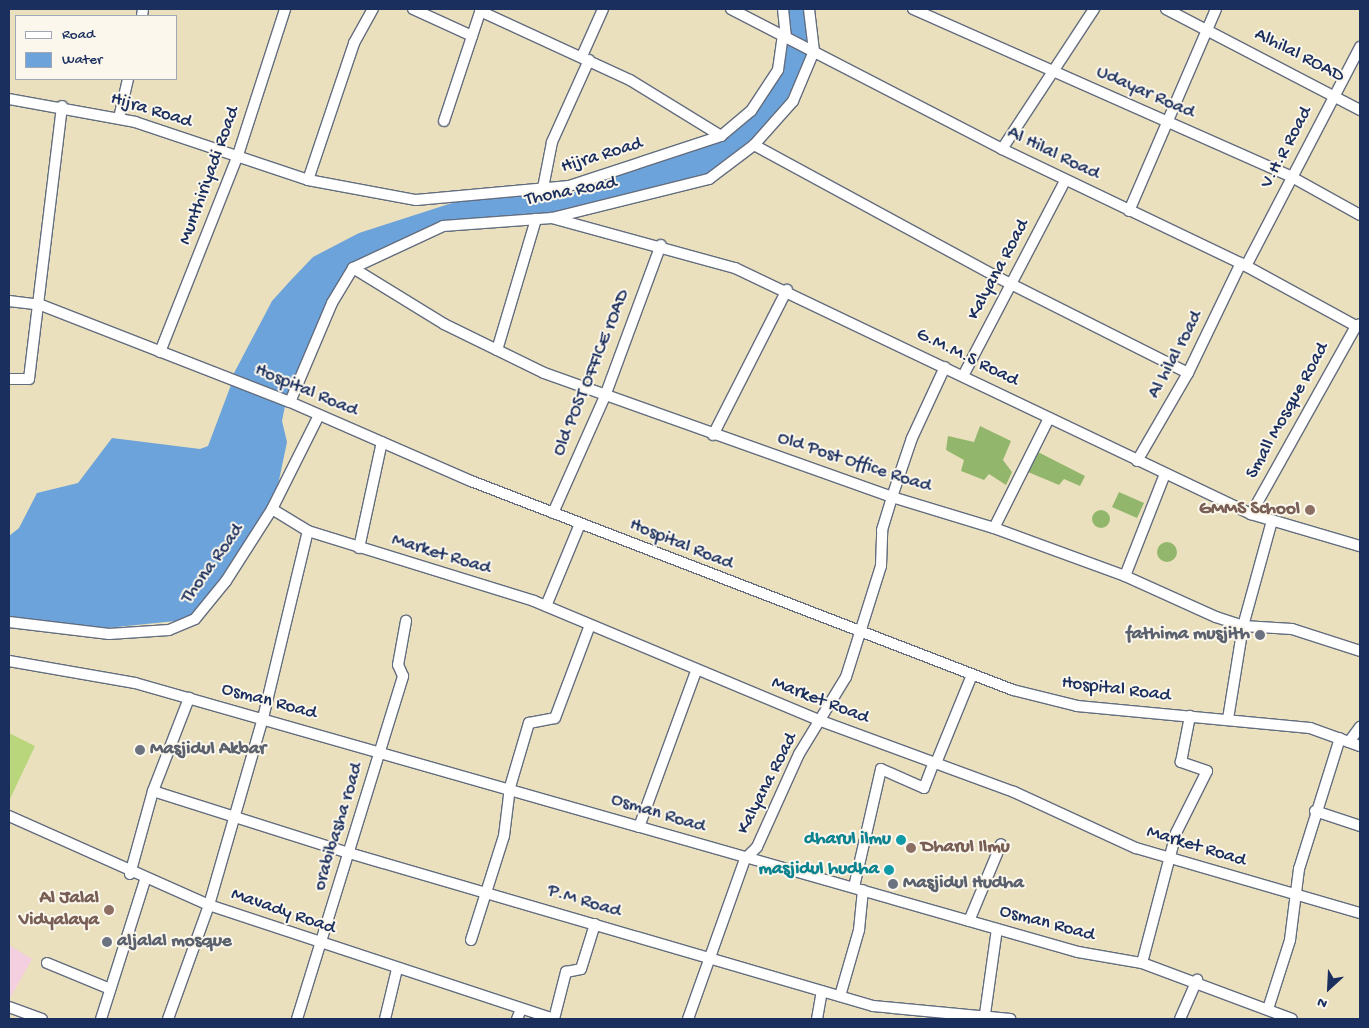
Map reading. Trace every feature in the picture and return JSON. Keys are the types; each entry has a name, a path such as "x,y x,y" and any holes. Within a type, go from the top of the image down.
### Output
{"street":[{"name":"Munthiriyadi Road","path":"160,352 237,158 285,9"},
{"path":"308,180 354,43 373,9"},
{"path":"413,9 472,36"},
{"path":"543,188 552,142 603,9"},
{"name":"Al Hilal Road","path":"731,9 1065,181 1243,265 1358,325"},
{"name":"Hijra Road","path":"9,99 62,106 119,118 308,180 416,200 569,186 721,136 751,111 778,70 784,36 783,9"},
{"name":"Thona Road","path":"353,268 444,226 552,218 709,179 754,145 793,101 814,51 809,9"},
{"name":"Udayar Road","path":"913,9 1290,176 1360,215"},
{"path":"1002,149 1055,72 1094,9"},
{"name":"Alhilal ROAD","path":"1166,9 1336,93 1360,110"},
{"path":"1129,211 1165,121 1216,9"},
{"path":"444,121 481,10 585,58 721,136"},
{"name":"V.H.R Road","path":"1243,265 1360,47"},
{"path":"119,118 128,80"},
{"path":"9,379 29,379 41,305 62,106"},
{"path":"754,145 1012,285 1188,373"},
{"name":"Kalyana Road","path":"964,376 1065,181"},
{"name":"G.M.M.S Road","path":"552,218 661,245 735,268 787,290 1137,461 1251,514 1360,546"},
{"path":"497,350 536,219"},
{"name":"Old POST OFFICE rOAD","path":"553,513 605,396 661,245"},
{"name":"Al hilal road","path":"1137,461 1188,373 1243,265"},
{"path":"290,402 332,303 353,268"},
{"name":"Old Post Office Road","path":"353,268 444,324 497,350 605,396 713,436 892,497 994,528 1124,576 1243,626 1292,629 1360,651"},
{"path":"713,436 787,290"},
{"name":"Hospital Road","path":"9,301 41,305 290,402 580,524 862,635 972,675 1077,706 1310,728 1360,746"},
{"name":"Small Mosque Road","path":"1251,514 1358,325"},
{"name":"Kalyana Road","path":"688,1019 745,859 757,847 799,754 821,721 862,635 892,497 912,438 946,367"},
{"name":"Thona Road","path":"9,622 109,634 169,630 195,619 226,581 272,509 319,415"},
{"path":"994,528 1049,418"},
{"path":"359,548 382,442"},
{"path":"1124,576 1165,474"},
{"name":"Market Road","path":"272,509 308,531 546,606 696,671 821,721 935,763 1171,858 1360,913"},
{"path":"1228,719 1243,626 1272,521"},
{"path":"546,606 580,524"},
{"path":"168,1019 209,905 233,816 263,718 308,531"},
{"name":"orabibasha road","path":"297,1019 322,944 381,750 401,672 398,665 406,621"},
{"path":"471,940 504,836 510,786 529,723 555,718 590,625"},
{"name":"Osman Road","path":"9,661 189,698 381,750 510,786 745,859 858,888 1078,952 1142,963 1196,980 1292,1019"},
{"path":"639,827 696,671"},
{"path":"840,996 858,930 858,888 881,769 924,788 972,675"},
{"path":"130,874 154,791 189,698"},
{"path":"1142,963 1176,833 1207,771 1181,762 1190,716"},
{"path":"1268,1009 1290,940 1295,894 1315,810 1344,740 1360,727"},
{"name":"P.M Road","path":"154,791 349,853 488,890 595,924 710,956 873,1006 933,1015 985,1014 1010,1019"},
{"path":"1315,810 1360,826"},
{"name":"Mavady Road","path":"9,816 130,874 209,905 397,969 554,1019"},
{"path":"969,921 1001,844"},
{"path":"101,1019 145,880"},
{"path":"554,1019 566,972 581,969 595,924"},
{"path":"985,1014 997,929"},
{"path":"47,963 110,989"},
{"path":"385,1019 397,969"},
{"path":"1180,1019 1196,980"},
{"path":"817,1019 822,991"},
{"path":"9,1007 30,1017 42,1019"},
{"path":"517,1019 521,1009"}],"shaded area":[{"path":"9,945 32,959 9,1000"}],"green space":[{"path":"980,426 1011,441 1003,460 1012,472 1006,485 989,474 984,480 961,471 964,460 946,450 948,436 974,442"},
{"path":"1038,452 1085,476 1080,486 1064,479 1059,485 1028,472"},
{"path":"1119,492 1144,503 1137,518 1112,507"},
{"path":"1101,510 1107,513 1110,519 1107,525 1101,528 1095,525 1092,519 1095,513"},
{"path":"1167,542 1174,545 1177,552 1174,559 1167,562 1160,559 1157,552 1160,545"},
{"path":"9,733 35,746 9,801"}],"water":[{"path":"783,9 809,9 812,56 795,97 754,145 713,176 583,205 552,218 457,221 353,268 288,395 233,375 272,301 313,257 359,233 452,203 543,188 569,195 603,175 709,145 751,111 785,59"},
{"path":"231,385 285,406 282,421 287,442 278,485 262,519 226,581 195,619 107,628 9,621 9,536 19,528 37,493 78,483 112,438 200,449 208,446"}],"place":[{"name":"GMMS School","path":"1310,510"},
{"name":"fathima musjith","path":"1260,635"},
{"name":"Masjidul Akbar","path":"140,750"},
{"name":"dharul ilmu","path":"901,840"},
{"name":"Dharul Ilmu","path":"911,848"},
{"name":"masjidul hudha","path":"889,870"},
{"name":"Masjidul Hudha","path":"893,884"},
{"name":"Al Jalal Vidyalaya","path":"109,910"},
{"name":"aljalal mosque","path":"107,942"}]}
